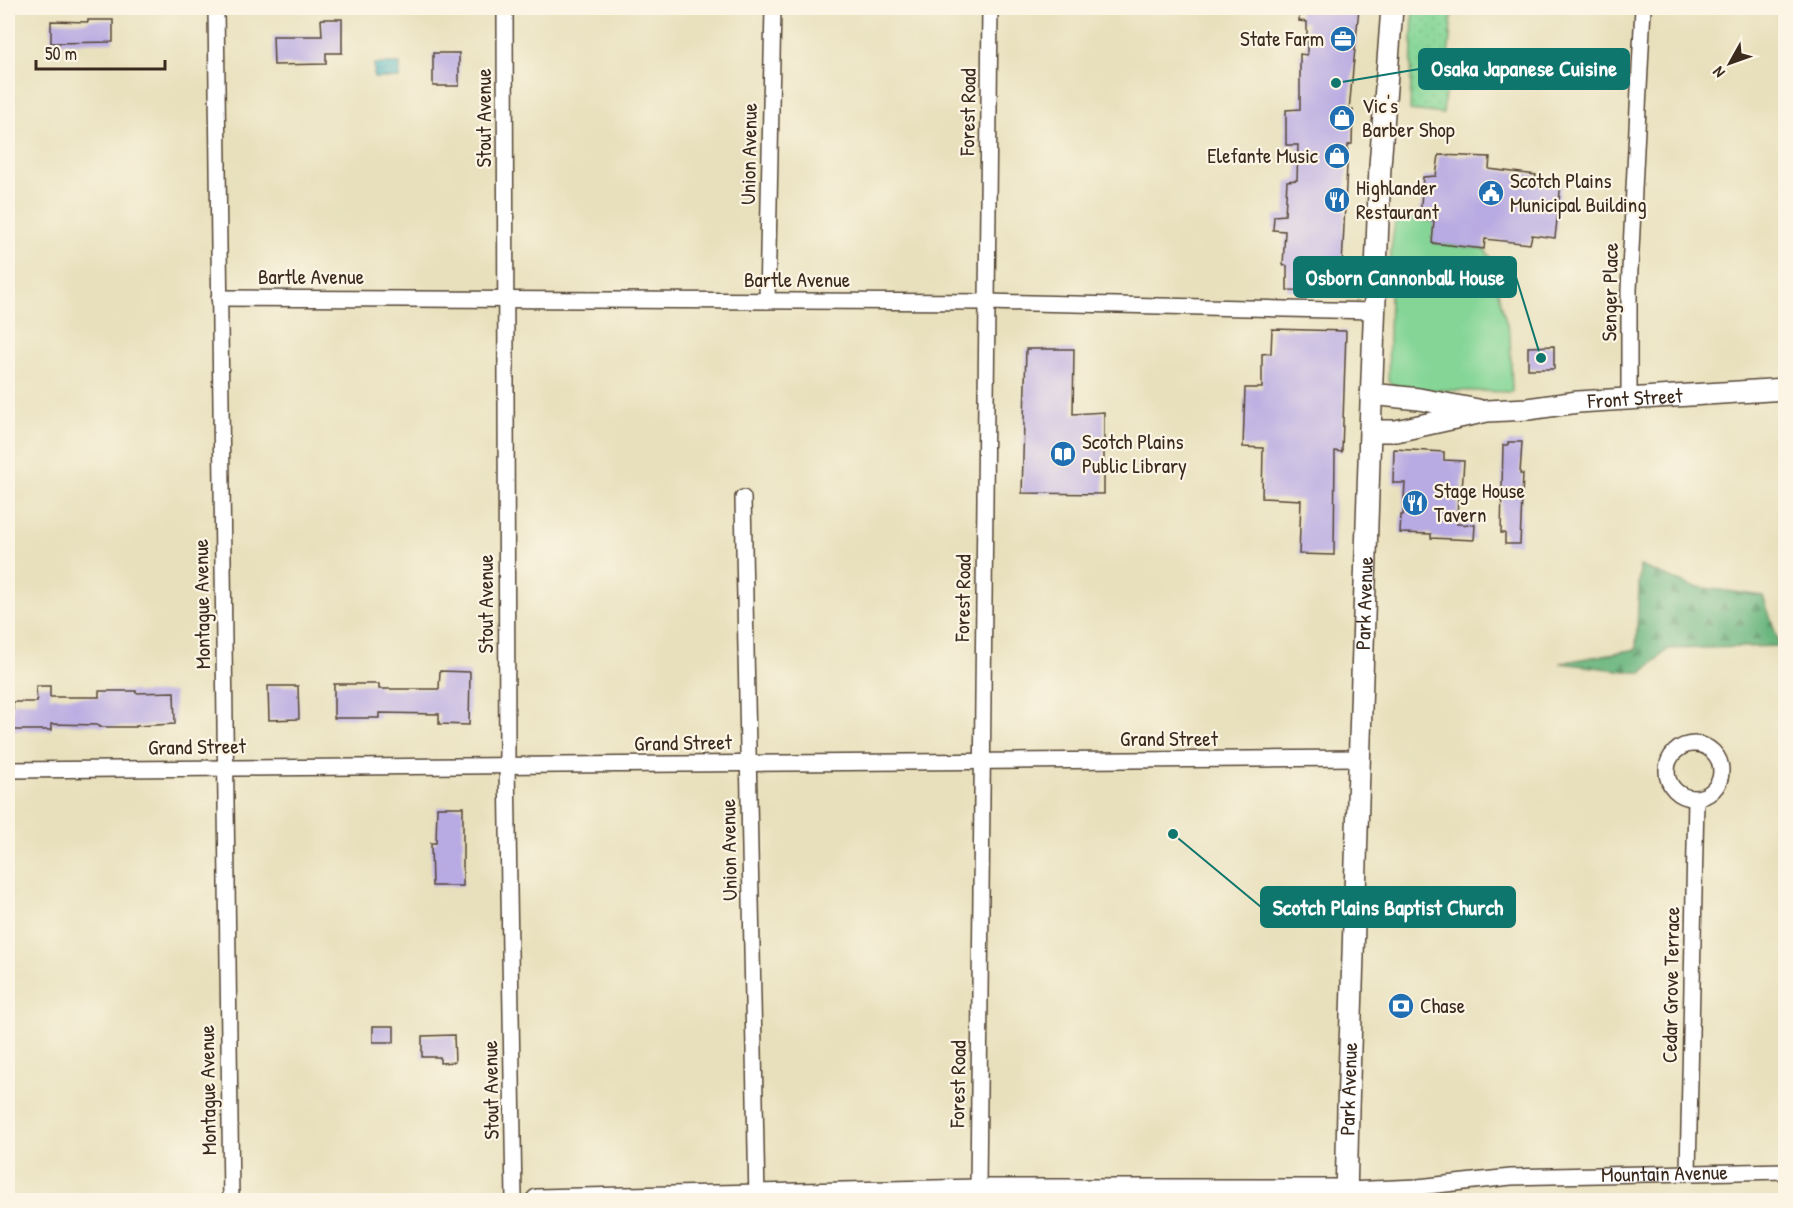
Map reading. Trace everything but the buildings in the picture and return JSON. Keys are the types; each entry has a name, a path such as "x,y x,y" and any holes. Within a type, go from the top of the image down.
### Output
{"street":[{"name":"Montague Avenue","path":"216,8 231,1200"},
{"name":"Stout Avenue","path":"504,8 507,765 514,1200"},
{"name":"Union Avenue","path":"767,301 773,8"},
{"name":"Forest Road","path":"978,1190 990,8"},
{"name":"Park Avenue","path":"1347,1195 1347,1109 1371,394 1380,166 1392,8"},
{"name":"Senger Place","path":"1629,399 1629,290 1643,8"},
{"name":"Bartle Avenue","path":"219,298 987,302 1375,311"},
{"name":"Front Street","path":"1370,431 1396,431 1487,411 1528,409 1578,402 1785,389"},
{"name":"Front Street","path":"1371,394 1419,399 1487,411"},
{"name":"Union Avenue","path":"743,498 757,1198"},
{"name":"Grand Street","path":"8,770 1359,758"},
{"name":"Cedar Grove Terrace","path":"1689,1173 1696,799"},
{"name":"Mountain Avenue","path":"537,1200 757,1198 978,1190 1347,1195 1511,1177 1785,1171"}],"green space":[{"path":"1413,11 1452,14 1443,114 1410,110"},
{"path":"1396,216 1434,221 1433,243 1484,249 1492,259 1495,281 1510,336 1512,392 1398,389 1388,381 1391,249"},
{"path":"1640,566 1691,586 1763,596 1780,646 1668,649 1642,673 1560,663 1636,649"}],"water":[{"path":"374,64 400,64 400,78 374,78"}],"place":[{"name":"State Farm","path":"1343,39"},
{"name":"Osaka Japanese Cuisine","path":"1336,83"},
{"name":"Vic's Barber Shop","path":"1342,118"},
{"name":"Elefante Music","path":"1337,156"},
{"name":"Scotch Plains Municipal Building","path":"1491,193"},
{"name":"Highlander Restaurant","path":"1337,200"},
{"name":"Osborn Cannonball House","path":"1541,358"},
{"name":"Scotch Plains Public Library","path":"1063,454"},
{"name":"Stage House Tavern","path":"1415,503"},
{"name":"Scotch Plains Baptist Church","path":"1173,834"},
{"name":"Chase","path":"1401,1006"}]}
